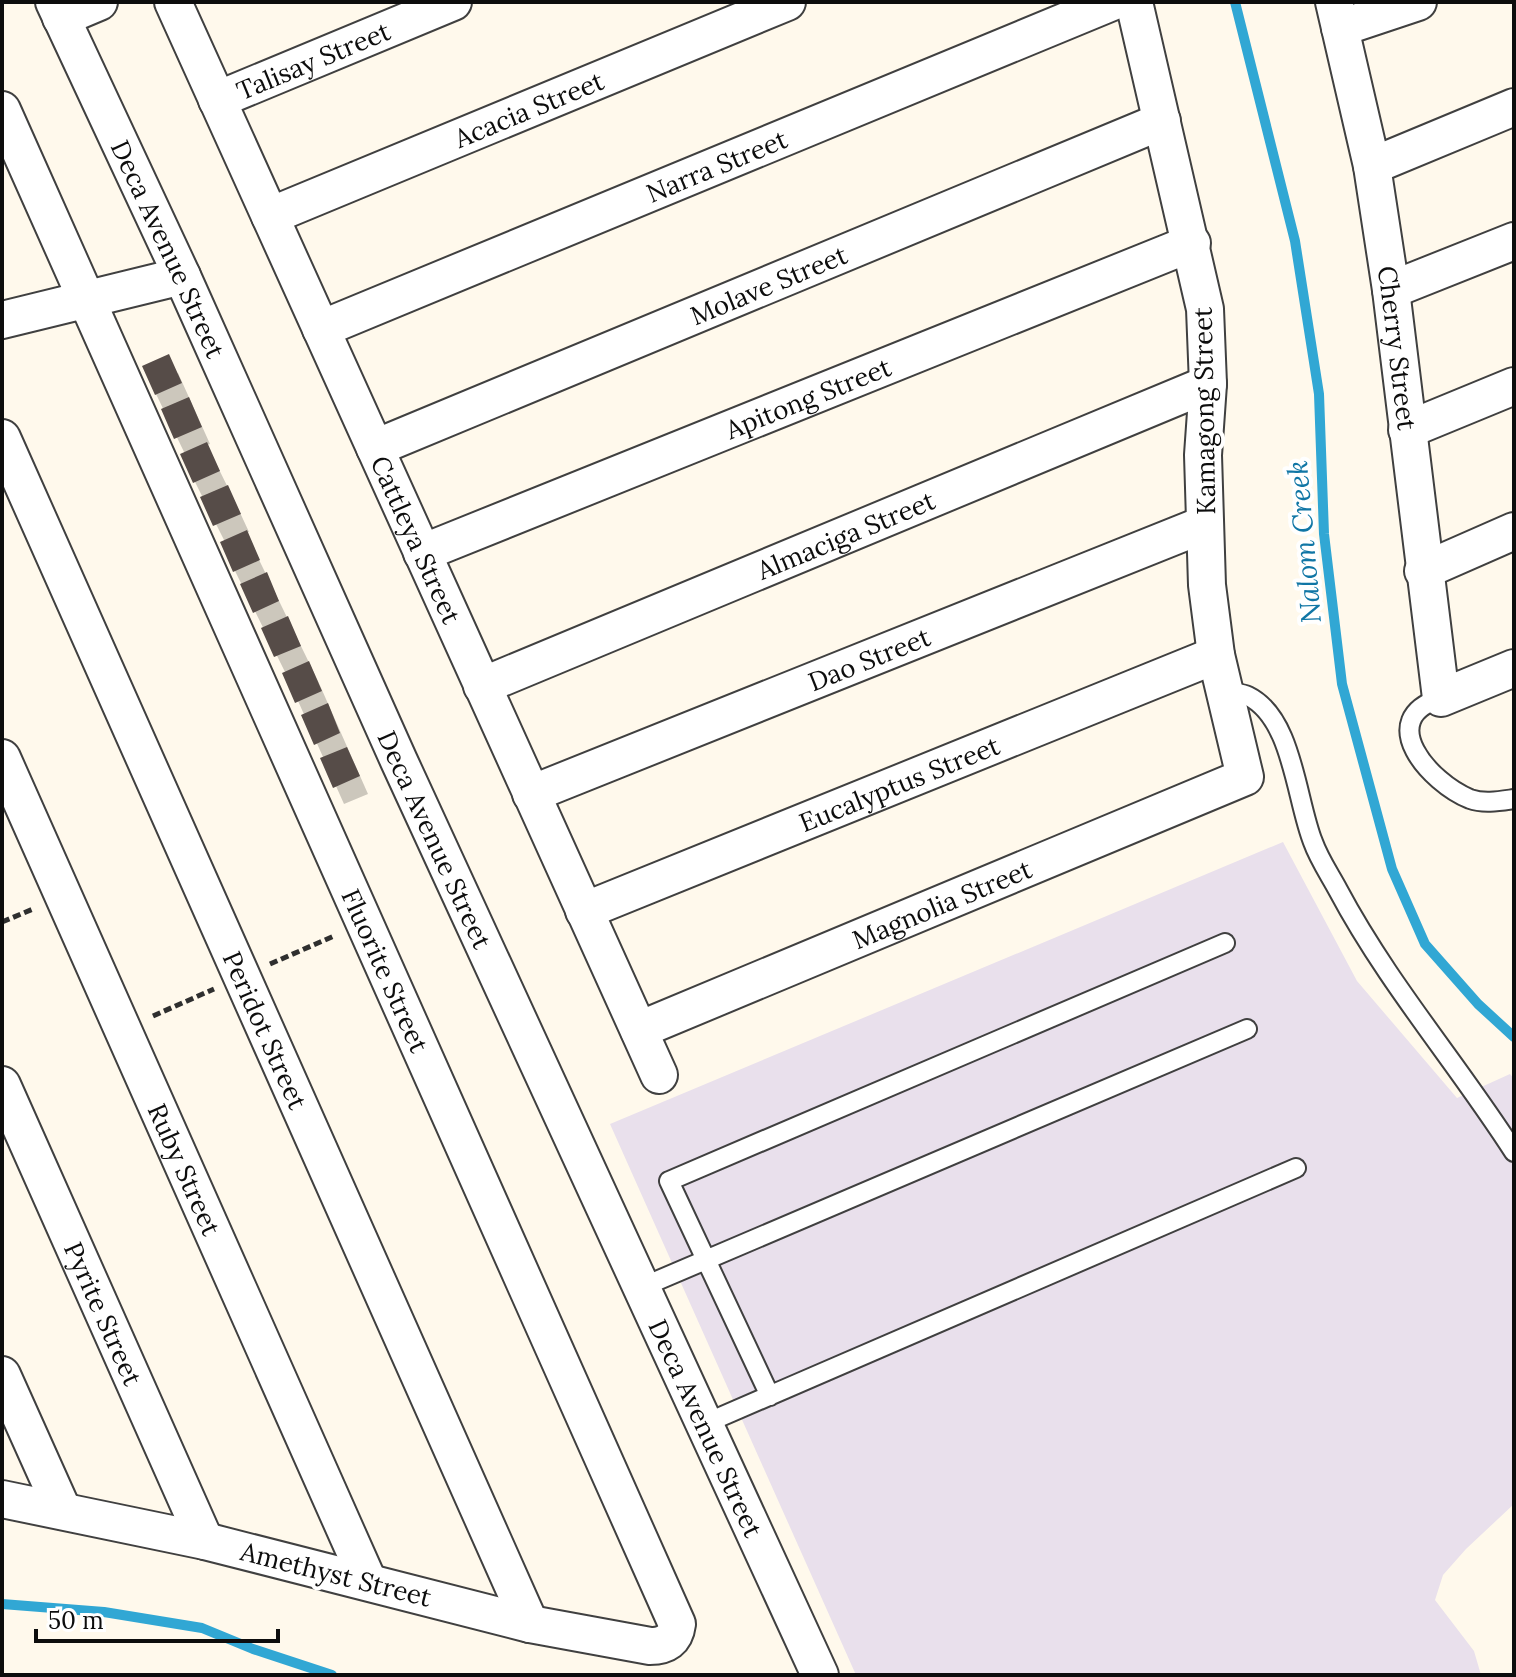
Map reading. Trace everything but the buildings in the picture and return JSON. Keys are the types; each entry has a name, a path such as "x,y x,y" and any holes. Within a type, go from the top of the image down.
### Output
{"street":[{"path":"58,10 99,2"},
{"name":"Cattleya Street","path":"173,2 659,1075"},
{"name":"Talisay Street","path":"217,100 453,2"},
{"name":"Acacia Street","path":"270,216 787,2"},
{"name":"Narra Street","path":"321,329 1112,2"},
{"name":"Kamagong Street","path":"1134,2 1205,309 1208,384 1203,455 1207,585 1216,655 1245,777"},
{"path":"1337,15 1418,2"},
{"name":"Deca Avenue Street","path":"58,10 182,276 405,775 820,1675"},
{"name":"Cherry Street","path":"1337,15 1372,166 1391,290 1423,571 1441,698"},
{"path":"1372,166 1514,107"},
{"name":"Fluorite Street","path":"2,110 15,170 87,300 677,1624 676,1634 670,1641"},
{"name":"Molave Street","path":"375,448 1162,121"},
{"path":"1391,290 1514,241"},
{"name":"Apitong Street","path":"422,553 1192,243"},
{"path":"2,320 182,276"},
{"name":"Almaciga Street","path":"482,686 1208,384"},
{"path":"1407,430 1514,386"},
{"name":"Peridot Street","path":"2,438 530,1624"},
{"name":"Dao Street","path":"531,794 1205,524"},
{"path":"1423,571 1514,531"},
{"name":"Eucalyptus Street","path":"584,911 1216,655"},
{"path":"1441,698 1514,668"},
{"name":"Ruby Street","path":"2,758 368,1581"},
{"name":"Magnolia Street","path":"639,1030 1245,777"},
{"name":"Pyrite Street","path":"2,1085 205,1541"},
{"path":"2,1375 63,1511"},
{"name":"Amethyst Street","path":"2,1499 205,1541 530,1624 650,1646 670,1641"}],"lane":[{"path":"1225,691 1248,696 1267,711 1282,732 1313,843 1350,912 1394,984 1485,1106 1514,1152"},
{"path":"1441,698 1416,710 1410,720 1408,732 1428,771 1449,788 1473,800 1493,802 1514,799"},
{"path":"770,1396 669,1181 1225,943"},
{"path":"640,1288 1247,1029"},
{"path":"704,1424 1296,1168"}],"shaded area":[{"path":"1283,842 1357,981 1457,1098 1510,1074 1514,1079 1514,1504 1443,1575 1435,1600 1474,1651 1481,1675 856,1675 610,1124"}],"waterway":[{"name":"Nalom Creek","path":"1235,2 1295,241 1319,394 1324,534 1342,684 1392,869 1425,944 1478,1004 1514,1037"},
{"path":"2,1604 104,1612 202,1628 253,1649 332,1675"}]}
